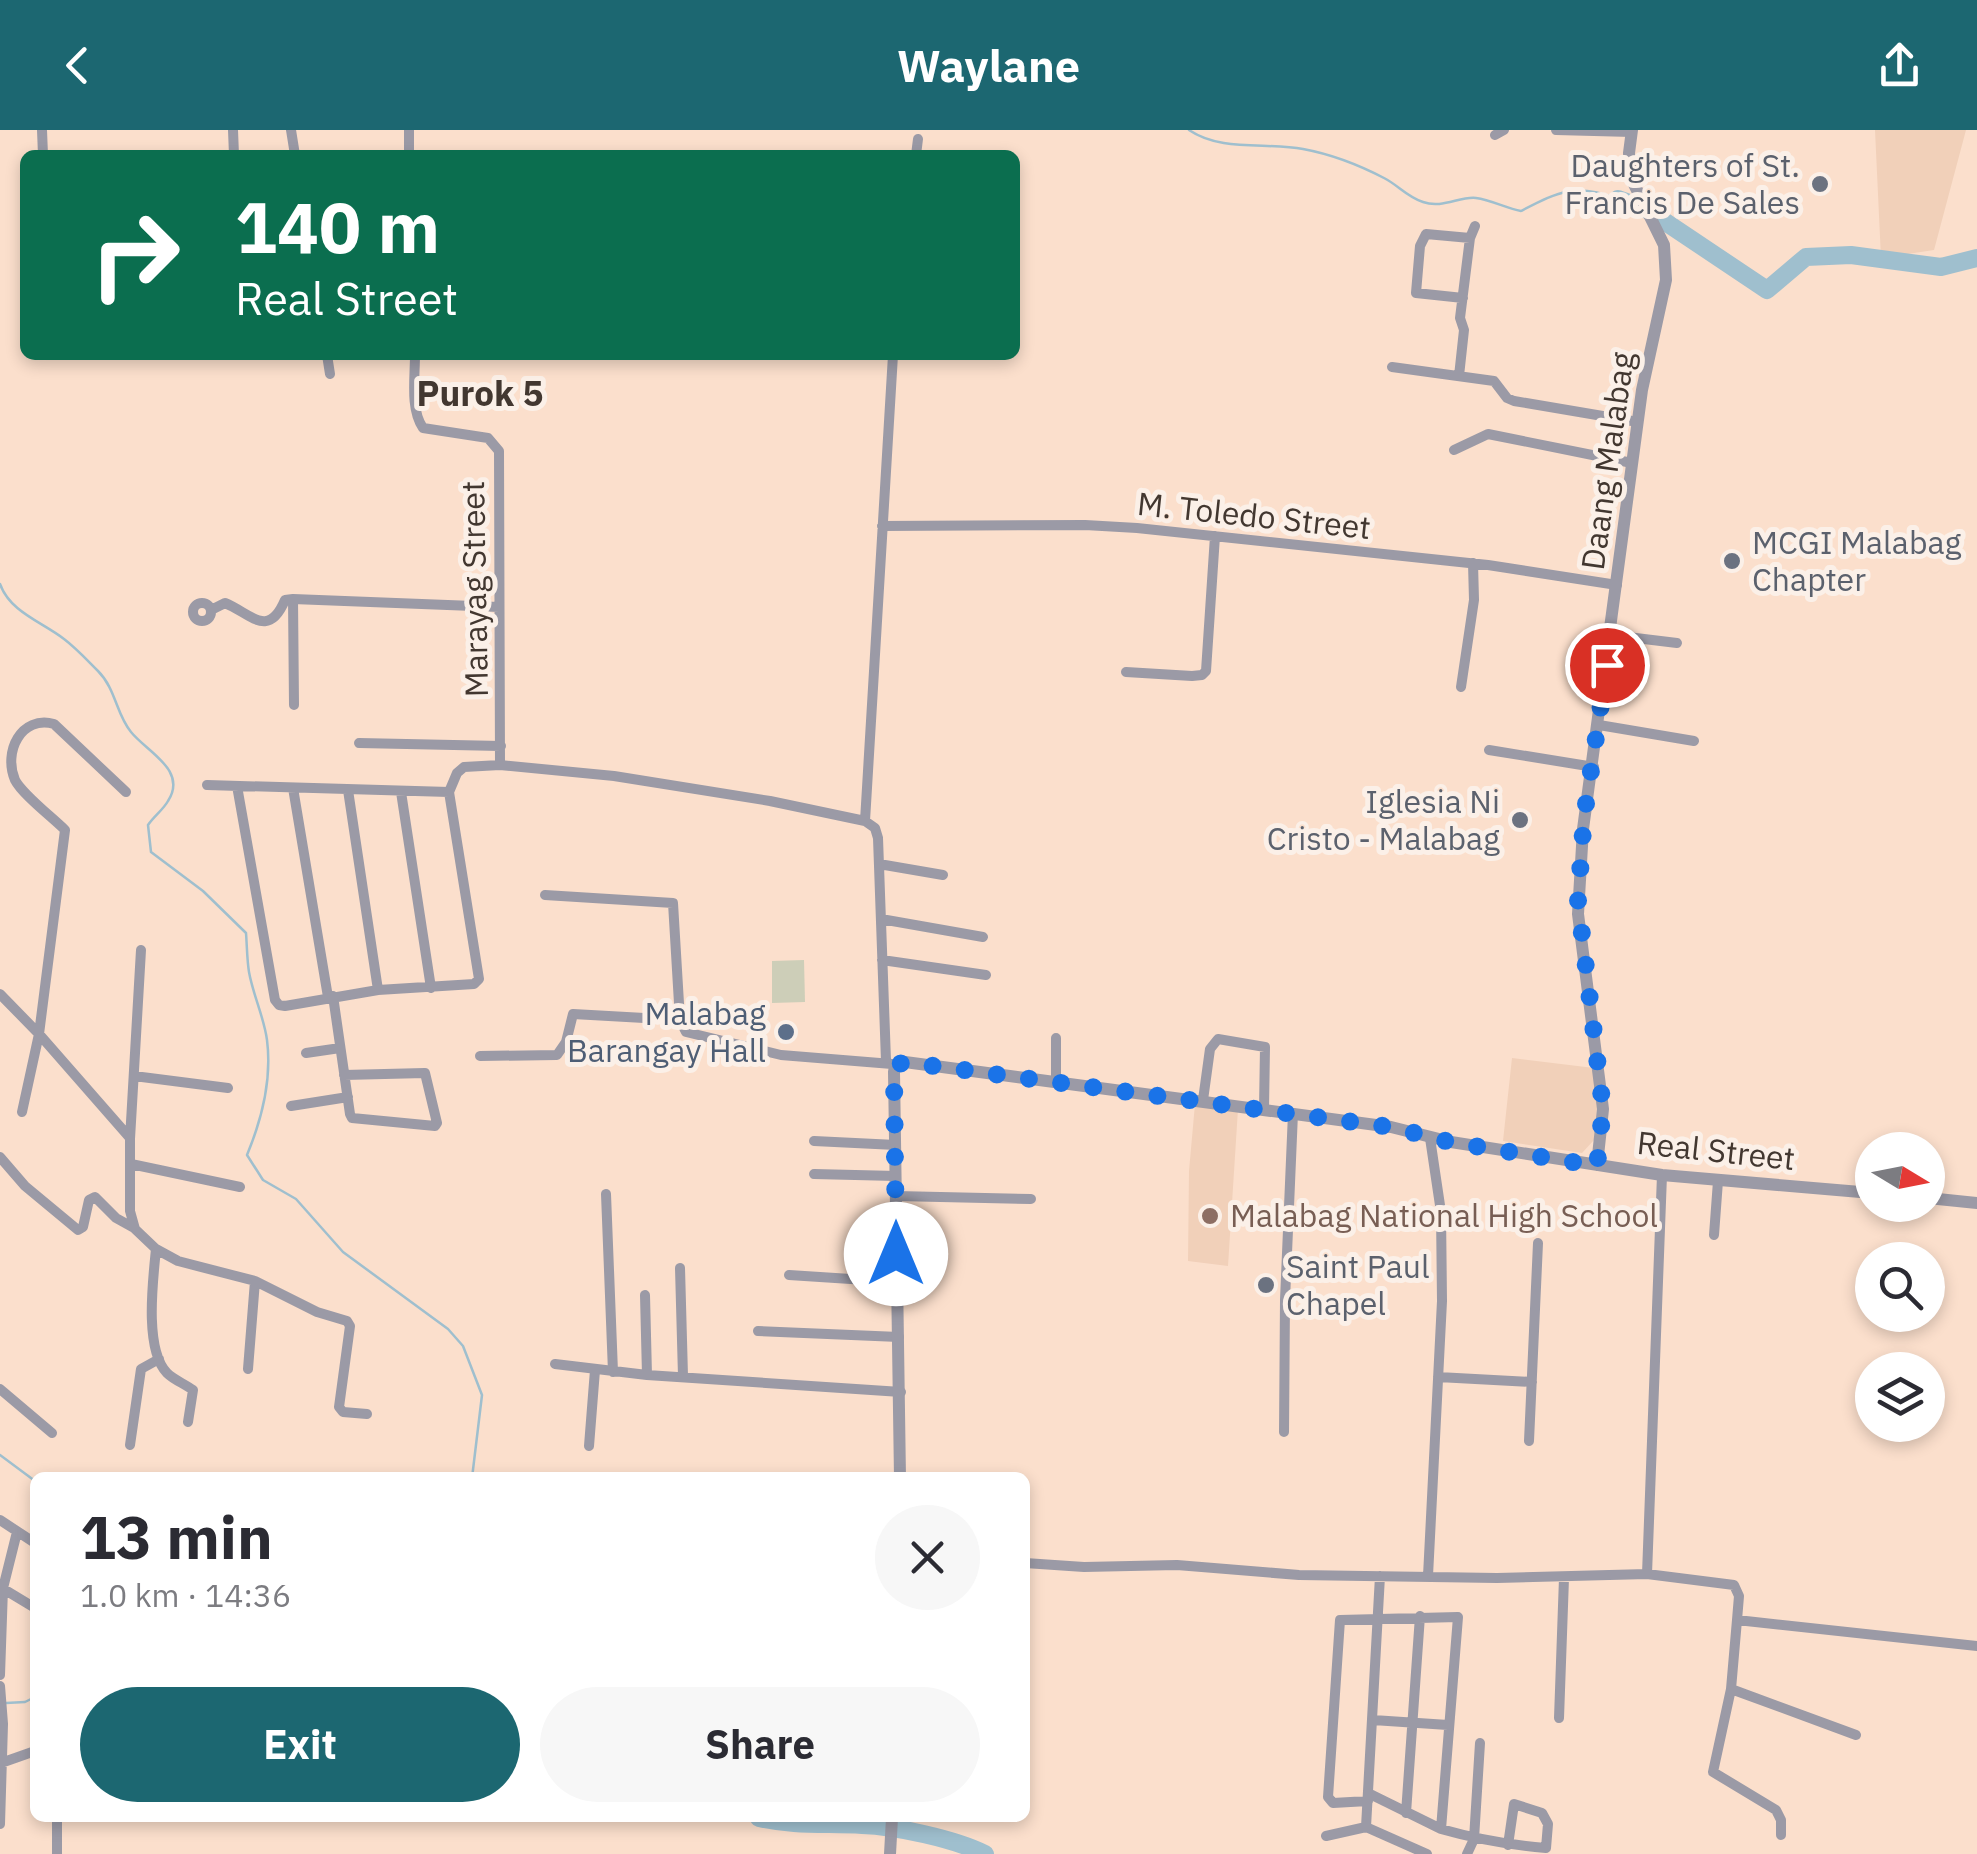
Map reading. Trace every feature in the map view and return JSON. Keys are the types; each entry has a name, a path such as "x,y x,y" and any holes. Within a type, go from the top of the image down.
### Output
{"street":[{"path":"1556,130 1632,131"},
{"name":"Daang Malabag","path":"1597,1166 1603,1108 1578,914 1583,829 1638,422 1666,280 1664,245 1628,164 1632,131"},
{"path":"917,150 918,140"},
{"path":"1458,376 1464,336 1460,318 1470,238 1475,226"},
{"path":"1463,298 1416,293 1420,246 1426,234 1470,238"},
{"path":"328,360 330,374"},
{"name":"Marayag Street","path":"415,360 416,408 423,428 488,438 499,450 500,765"},
{"path":"864,821 871,758 893,360"},
{"path":"1392,367 1494,381 1514,401 1638,422"},
{"path":"1454,450 1488,434 1632,463"},
{"name":"M. Toledo Street","path":"882,526 1085,524 1472,563 1618,585"},
{"path":"1126,672 1192,676 1206,671 1214,536"},
{"path":"1461,687 1473,608 1472,563"},
{"path":"293,599 294,705"},
{"path":"210,610 225,603 238,608 250,620 265,622 274,618 285,600 293,599 499,606"},
{"path":"1611,635 1677,642"},
{"path":"22,1112 39,1034 65,830 16,782 14,744 21,730 34,723 54,724 126,792"},
{"path":"1599,725 1694,741"},
{"path":"359,743 500,746"},
{"path":"1488,750 1594,767"},
{"path":"237,786 275,1000 284,1006 378,990 474,984 481,974 449,792 464,767 500,765 632,778 770,801 864,821 875,828 896,1145 900,1472"},
{"path":"207,785 449,792"},
{"path":"293,788 350,1114 358,1120 435,1126 437,1123 426,1073 344,1075"},
{"path":"348,790 378,990"},
{"path":"401,792 431,988"},
{"path":"879,864 943,875"},
{"path":"546,895 673,903 680,1026 686,1032 799,1058 891,1064"},
{"path":"880,919 983,937"},
{"path":"135,1229 130,1210 130,1139 141,950"},
{"path":"882,960 986,975"},
{"path":"0,994 130,1139"},
{"path":"480,1056 557,1056 566,1042 572,1014 680,1020"},
{"path":"1056,1038 1056,1081"},
{"path":"1203,1100 1210,1049 1218,1039 1265,1047 1264,1109"},
{"path":"306,1053 340,1048"},
{"name":"Real Street","path":"891,1064 912,1062 1391,1127 1430,1138 1662,1175 1855,1192"},
{"path":"134,1076 228,1088"},
{"path":"291,1106 348,1097"},
{"path":"1284,1432 1284,1300 1293,1113"},
{"path":"1428,1576 1442,1301 1441,1212 1430,1138"},
{"path":"814,1141 896,1145"},
{"path":"0,1157 25,1186 78,1230 84,1227 90,1200 95,1197 156,1249 200,1268 255,1281 317,1312 347,1321 350,1326 339,1407 343,1412 367,1414"},
{"path":"132,1164 240,1187"},
{"path":"814,1174 896,1176"},
{"path":"1647,1574 1662,1175"},
{"path":"1714,1234 1718,1181"},
{"path":"606,1194 613,1372"},
{"path":"896,1196 1031,1199"},
{"path":"1945,1200 1977,1204"},
{"path":"1529,1441 1538,1244"},
{"path":"156,1249 152,1304 158,1359 167,1373 193,1390 188,1422"},
{"path":"680,1268 683,1376"},
{"path":"789,1275 897,1282"},
{"path":"248,1369 255,1281"},
{"path":"645,1294 647,1375"},
{"path":"758,1331 899,1337"},
{"path":"130,1445 141,1369 158,1359"},
{"path":"555,1364 647,1375 901,1392"},
{"path":"588,1446 594,1370"},
{"path":"1438,1377 1532,1382"},
{"path":"0,1389 52,1433"},
{"path":"0,1520 30,1540"},
{"path":"0,1675 2,1587 17,1532"},
{"path":"1030,1563 1084,1567 1177,1565 1299,1575 1564,1578 1647,1574 1734,1585 1739,1596 1731,1689 1713,1772 1776,1810 1781,1835"},
{"path":"1366,1827 1380,1576"},
{"path":"1559,1718 1564,1578"},
{"path":"2,1587 30,1605"},
{"path":"1406,1813 1420,1616"},
{"path":"1441,1829 1458,1617 1340,1620 1328,1797 1333,1803 1369,1798 1441,1829 1474,1839 1508,1845 1546,1848 1548,1824 1542,1813 1514,1804 1508,1845"},
{"path":"1737,1620 1977,1646"},
{"path":"0,1686 4,1724 0,1824"},
{"path":"1731,1689 1856,1735"},
{"path":"1374,1720 1448,1725"},
{"path":"1467,1854 1474,1839 1480,1743"},
{"path":"1,1763 30,1753"},
{"path":"57,1822 57,1854"},
{"path":"890,1853 892,1822"},
{"path":"1326,1836 1366,1827 1427,1854"}],"shaded area":[{"path":"1875,130 1966,130 1934,250 1881,258"},
{"path":"1512,1058 1594,1068 1594,1140 1582,1153 1503,1141"},
{"name":"Malabag National High School","path":"1195,1104 1238,1109 1228,1266 1188,1261 1189,1171"}],"green space":[{"path":"804,960 805,1002 772,1003 772,961"}],"waterway":[{"path":"1189,130 1215,141 1289,147 1334,157 1374,173 1430,204 1476,198 1521,211 1547,198 1579,190 1618,199"},
{"path":"1618,199 1646,209 1767,290 1806,257 1851,255 1941,267 1977,258"},
{"path":"0,584 11,602 64,639 98,671 131,732 169,771 173,790 148,825 151,852 203,891 246,933 249,972 266,1031 268,1069 264,1099 247,1155 263,1180 296,1199 343,1252 448,1329 463,1346 482,1395 473,1472"},
{"path":"0,1455 30,1477"},
{"path":"6,1703 30,1700"},
{"path":"784,1822 891,1828 942,1838 985,1854"}],"place":[{"name":"Daughters of St. Francis De Sales","path":"1820,184"},
{"name":"MCGI Malabag Chapter","path":"1732,561"},
{"name":"Iglesia Ni Cristo - Malabag","path":"1520,820"},
{"name":"Malabag Barangay Hall","path":"786,1032"},
{"name":"Malabag National High School","path":"1210,1216"},
{"name":"Saint Paul Chapel","path":"1266,1285"}],"district":[{"name":"Purok 5","path":"480,394"}],"route":[{"path":"896,1254 894,1072 895,1066 904,1062 1391,1127 1450,1142 1597,1166 1603,1108 1578,901 1584,817 1607,665"}]}
